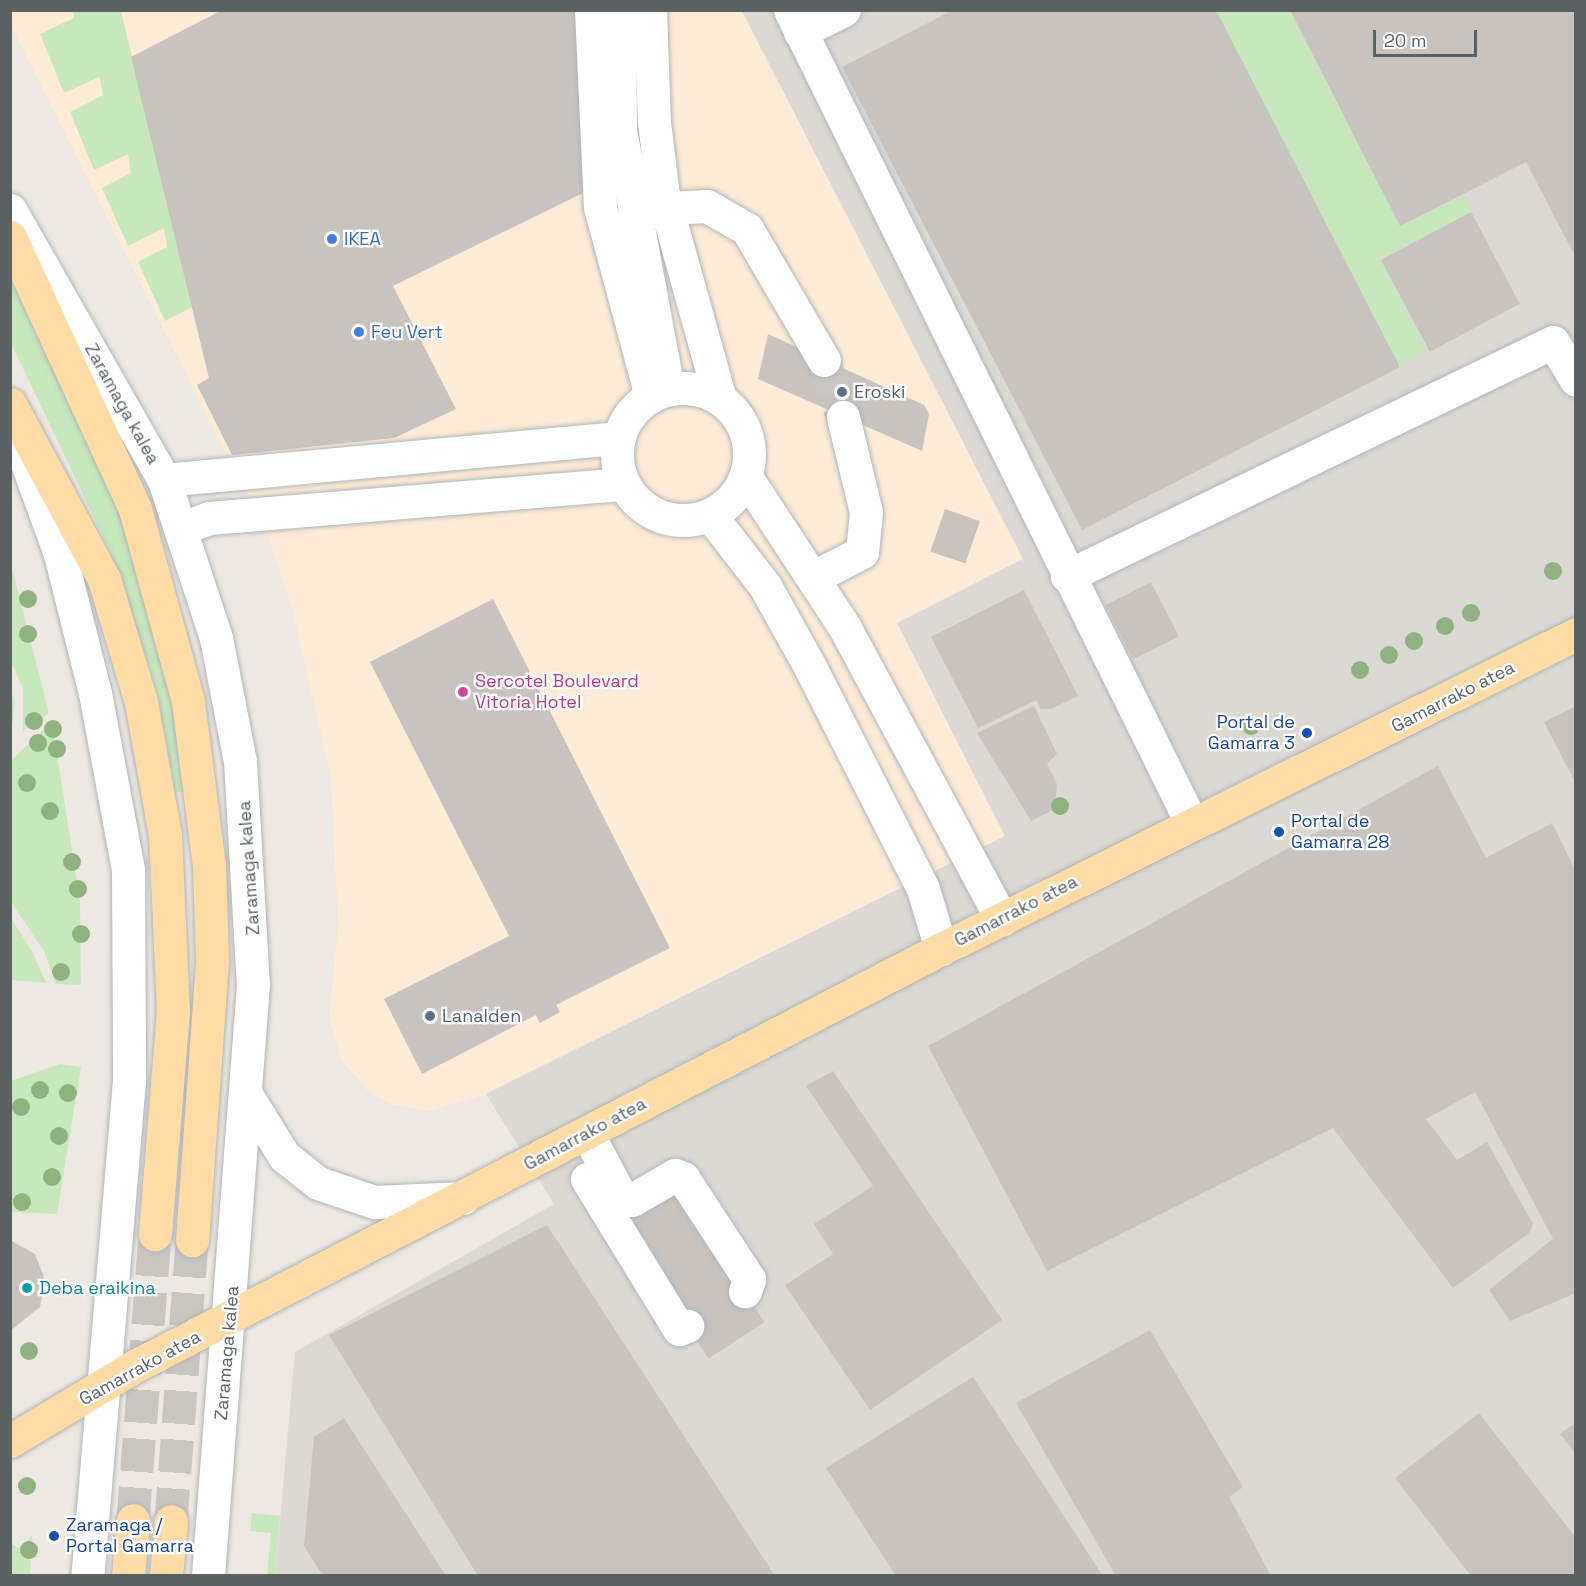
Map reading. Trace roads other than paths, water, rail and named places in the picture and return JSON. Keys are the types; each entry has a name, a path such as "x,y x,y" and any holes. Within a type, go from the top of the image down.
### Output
{"main road":[{"name":"Zaramaga kalea","path":"10,237 135,509 188,702 209,865 212,962 192,1240"},
{"path":"10,404 104,579 141,702 164,824 173,1010 155,1234"},
{"name":"Gamarrako atea","path":"10,1441 103,1386 941,949 1191,822 1317,766 1575,634"},
{"path":"128,1575 133,1520"},
{"path":"166,1575 171,1521"}],"street":[{"path":"591,10 598,187 616,279 659,392"},
{"path":"619,10 620,130 659,392"},
{"path":"650,10 654,122 667,208 720,399 746,434 746,477 738,493 710,515 670,519 651,512 624,484 618,438 636,407 659,392 695,388 720,399"},
{"path":"844,10 795,21 1067,576 1191,822"},
{"path":"667,208 707,206 747,229 824,360"},
{"name":"Zaramaga kalea","path":"10,210 164,480 182,528 216,638 240,761 254,931 247,1095 208,1575"},
{"path":"1067,576 1553,342 1575,380"},
{"path":"10,417 60,554 95,693 128,868 129,1080 87,1575"},
{"path":"814,577 862,552 866,512 843,417"},
{"path":"164,480 618,438"},
{"path":"746,477 814,577 1002,919"},
{"path":"182,528 209,518 624,484"},
{"path":"710,515 765,586 810,667 923,889 941,949"},
{"name":"Gamarrako atea","path":"247,1095 284,1156 318,1183 374,1202 463,1198"},
{"path":"577,1138 621,1197 632,1200 675,1175 683,1178 748,1279 745,1291"},
{"path":"577,1138 679,1329 687,1326"}],"tunnel":[{"path":"824,360 843,417"},
{"path":"133,1520 155,1234"},
{"path":"171,1521 192,1240"}],"place":[{"name":"IKEA","path":"332,239"},
{"name":"Feu Vert","path":"359,332"},
{"name":"Eroski","path":"842,392"},
{"name":"Sercotel Boulevard Vitoria Hotel","path":"463,692"},
{"name":"Portal de Gamarra 3","path":"1307,733"},
{"name":"Portal de Gamarra 28","path":"1279,832"},
{"name":"Lanalden","path":"430,1016"},
{"name":"Deba eraikina","path":"27,1288"},
{"name":"Zaramaga / Portal Gamarra","path":"54,1536"}]}
